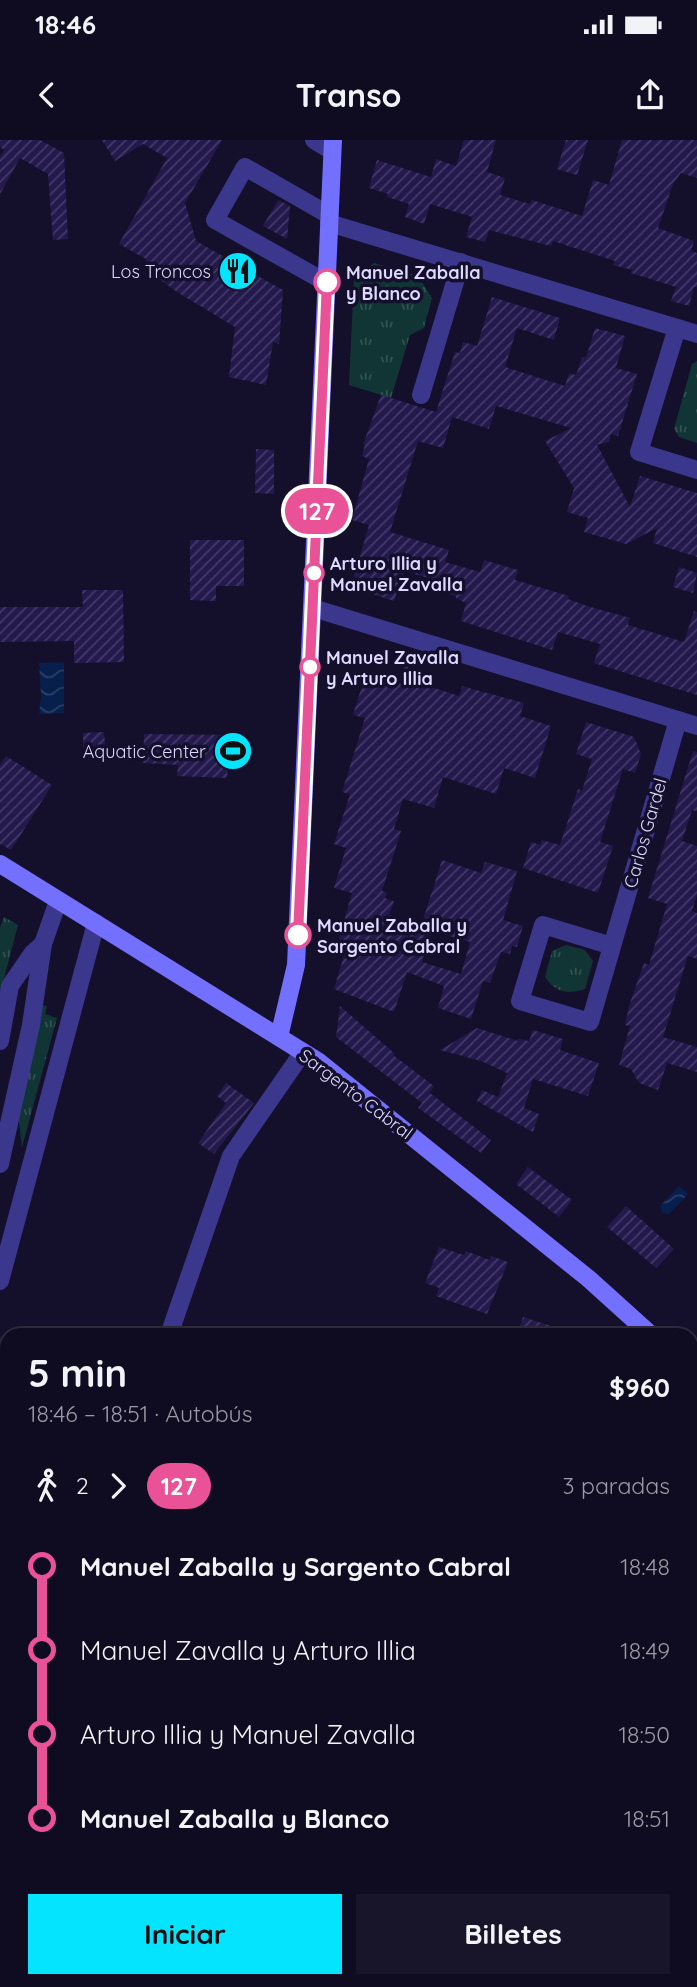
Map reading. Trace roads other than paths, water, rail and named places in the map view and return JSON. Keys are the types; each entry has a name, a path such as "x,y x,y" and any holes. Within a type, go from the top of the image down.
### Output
{"street":[{"path":"279,1037 296,965 333,145 314,140"},
{"path":"327,284 215,220 245,167 329,219 697,334"},
{"path":"421,396 461,262"},
{"path":"677,328 639,452 697,470"},
{"path":"313,608 697,726"},
{"name":"Carlos Gardel","path":"612,946 543,925 520,1001 590,1022 678,720"},
{"name":"Sargento Cabral","path":"0,864 319,1062 589,1279 643,1328"},
{"path":"1,1152 30,1025 43,944 58,901"},
{"path":"0,1281 96,923"},
{"path":"0,1041 10,986 32,954 43,944"},
{"path":"171,1328 231,1156 303,1052"}],"water":[{"path":"64,662 64,713 39,714 39,663"},
{"path":"679,1186 688,1194 669,1214 662,1213 660,1206"}],"place":[{"name":"Los Troncos","path":"238,271"},
{"name":"Manuel Zaballa y Blanco","path":"327,282"},
{"name":"Arturo Illia y Manuel Zavalla","path":"314,573"},
{"name":"Manuel Zavalla y Arturo Illia","path":"310,667"},
{"name":"Aquatic Center","path":"233,751"},
{"name":"Manuel Zaballa y Sargento Cabral","path":"298,935"}]}
